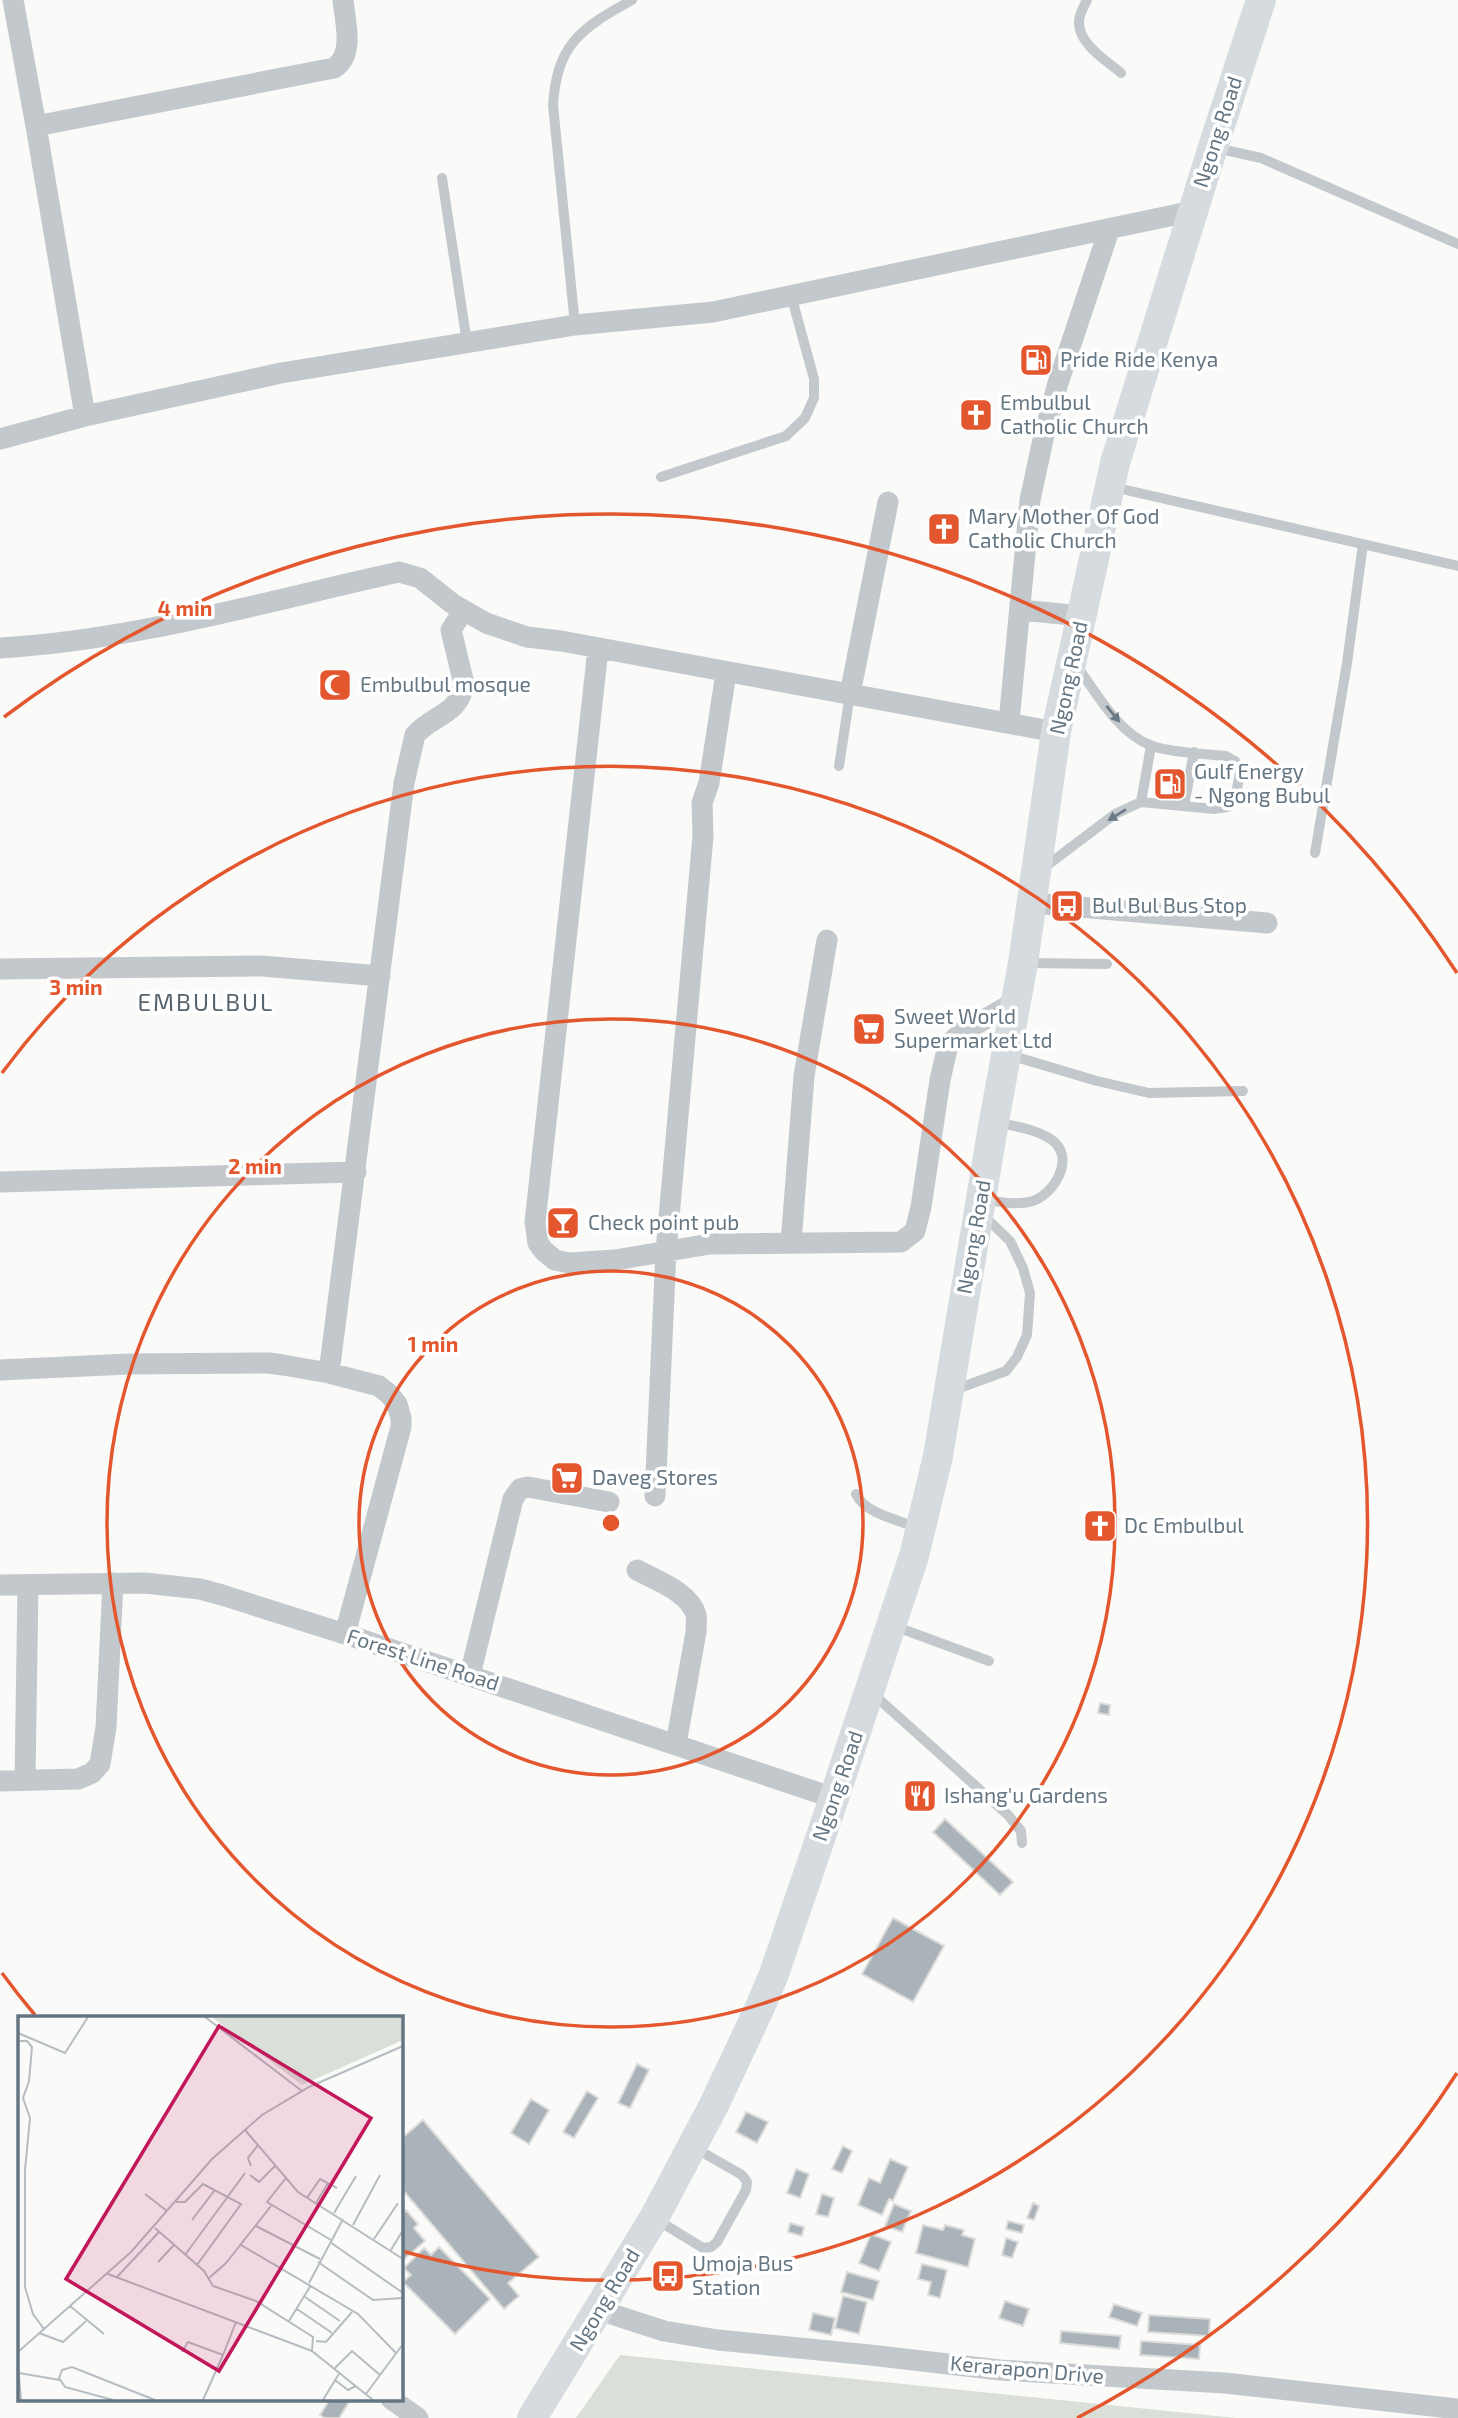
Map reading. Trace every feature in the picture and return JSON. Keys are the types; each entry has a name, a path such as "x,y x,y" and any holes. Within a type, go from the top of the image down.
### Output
{"main road":[{"name":"Ngong Road","path":"532,2418 654,2218 740,2052 774,1974 892,1625 921,1529 938,1457 1023,963 1056,732 1115,463 1261,0"}],"street":[{"path":"13,0 85,416"},
{"path":"36,126 334,68 346,55 343,0"},
{"path":"0,439 85,416 281,373 575,325 713,312 1193,211"},
{"path":"1009,722 1030,500 1058,383 1109,230"},
{"path":"850,694 888,502"},
{"path":"0,648 35,646 149,629 399,572 420,578 463,611 496,627 527,637 1056,732"},
{"path":"1021,610 1082,616"},
{"path":"329,1373 404,783 415,735 449,712 463,693 464,684 451,630 463,611"},
{"path":"597,649 535,1222 538,1243 550,1257 561,1261 615,1260 710,1244 901,1242 915,1231 921,1207 940,1080 948,1045 961,1033 1015,1002"},
{"path":"655,1496 666,1251 703,836 702,803 709,783 726,673"},
{"path":"1032,903 1267,923"},
{"path":"791,1243 804,1076 827,940"},
{"path":"0,969 262,965 380,976"},
{"path":"0,1182 356,1172"},
{"path":"0,1370 129,1364 269,1363 329,1373 379,1386 393,1399 401,1418 399,1435 345,1633"},
{"path":"470,1675 516,1493 528,1486 610,1502"},
{"path":"636,1570 674,1590 689,1602 696,1615 696,1632 676,1744"},
{"path":"0,1781 79,1779 92,1773 100,1763 106,1727 113,1583"},
{"name":"Forest Line Road","path":"0,1585 145,1583 200,1589 345,1633 834,1798"},
{"path":"25,1780 28,1585"},
{"name":"Kerarapon Drive","path":"599,2310 673,2333 718,2340 999,2370 1225,2383 1458,2409"},
{"path":"392,2400 418,2418"}],"lane":[{"path":"575,325 553,105 554,85 571,44 592,22 632,0"},
{"path":"1087,0 1079,20 1081,33 1091,48 1121,73"},
{"path":"1213,147 1261,158 1458,244"},
{"path":"442,178 467,343"},
{"path":"661,477 786,436 805,418 814,398 814,379 792,295"},
{"path":"1111,486 1458,566"},
{"path":"1315,853 1347,663 1363,544"},
{"path":"1037,873 1115,814 1141,802 1214,809 1227,807 1235,799 1240,772 1235,761 1226,756 1151,746 1134,736 1117,721 1072,660"},
{"path":"839,766 850,694"},
{"path":"1141,802 1151,746"},
{"path":"1184,806 1194,752"},
{"path":"1023,963 1108,964"},
{"path":"1006,1054 1097,1081 1149,1093 1243,1091"},
{"path":"980,1205 1033,1201 1050,1191 1059,1176 1063,1160 1059,1147 1052,1140 994,1121"},
{"path":"948,1392 1006,1371 1017,1357 1027,1335 1030,1293 1023,1268 1010,1241 980,1205"},
{"path":"856,1494 860,1502 872,1510 921,1529"},
{"path":"892,1625 989,1661"},
{"path":"870,1691 1008,1815 1021,1831 1022,1843"},
{"path":"654,2218 703,2248 711,2247 717,2242 746,2190 747,2182 742,2175 693,2147"}],"shaded area":[{"path":"620,2355 1236,2418 576,2418"}],"building":[{"path":"1100,1703 1110,1705 1109,1715 1098,1713"},
{"path":"945,1819 1013,1882 1000,1895 933,1832"},
{"path":"893,1918 944,1946 913,2002 862,1974"},
{"path":"637,2064 649,2070 630,2108 618,2103"},
{"path":"587,2091 598,2098 574,2138 563,2132"},
{"path":"531,2099 549,2110 529,2144 511,2133"},
{"path":"746,2112 768,2122 757,2143 736,2132"},
{"path":"423,2120 539,2257 508,2283 519,2296 504,2309 402,2189 402,2138"},
{"path":"843,2146 852,2151 842,2173 832,2169"},
{"path":"890,2159 908,2167 893,2201 889,2199 882,2215 858,2205 869,2178 880,2183"},
{"path":"796,2169 809,2174 800,2198 787,2193"},
{"path":"822,2194 834,2198 828,2217 816,2214"},
{"path":"1033,2203 1039,2206 1034,2220 1027,2218"},
{"path":"894,2204 911,2211 902,2232 885,2226"},
{"path":"406,2210 418,2224 414,2228 425,2241 402,2261 402,2212"},
{"path":"1008,2221 1024,2225 1022,2233 1006,2229"},
{"path":"790,2223 804,2227 802,2236 788,2232"},
{"path":"923,2225 943,2230 945,2225 964,2230 962,2235 975,2239 968,2267 916,2253"},
{"path":"871,2234 891,2242 879,2271 859,2263"},
{"path":"1006,2238 1018,2242 1012,2258 1002,2255"},
{"path":"439,2247 490,2299 455,2334 403,2282 411,2275 404,2268 424,2248 431,2255"},
{"path":"922,2264 947,2270 940,2298 928,2295 931,2282 918,2279"},
{"path":"847,2272 879,2281 873,2300 841,2292"},
{"path":"666,2275 681,2282 678,2288 663,2281"},
{"path":"843,2296 867,2302 859,2334 835,2328"},
{"path":"1005,2301 1029,2309 1023,2326 999,2318"},
{"path":"1114,2304 1142,2313 1137,2326 1109,2317"},
{"path":"813,2313 835,2318 831,2335 809,2330"},
{"path":"1149,2315 1210,2319 1209,2336 1148,2332"},
{"path":"1061,2331 1121,2336 1119,2349 1060,2343"},
{"path":"1141,2341 1200,2345 1199,2359 1140,2355"},
{"path":"329,2400 350,2400 339,2418 325,2418 320,2415"}],"place":[{"name":"Pride Ride Kenya","path":"1036,360"},
{"name":"Embulbul Catholic Church","path":"976,415"},
{"name":"Mary Mother Of God Catholic Church","path":"944,529"},
{"name":"Embulbul mosque","path":"335,685"},
{"name":"Gulf Energy - Ngong Bubul","path":"1170,784"},
{"name":"Bul Bul Bus Stop","path":"1067,906"},
{"name":"Sweet World Supermarket Ltd","path":"869,1029"},
{"name":"Check point pub","path":"563,1223"},
{"name":"Daveg Stores","path":"567,1478"},
{"name":"Dc Embulbul","path":"1100,1526"},
{"name":"Ishang'u Gardens","path":"920,1796"},
{"name":"Umoja Bus Station","path":"668,2276"}],"district":[{"name":"EMBULBUL","path":"206,1003"}]}
